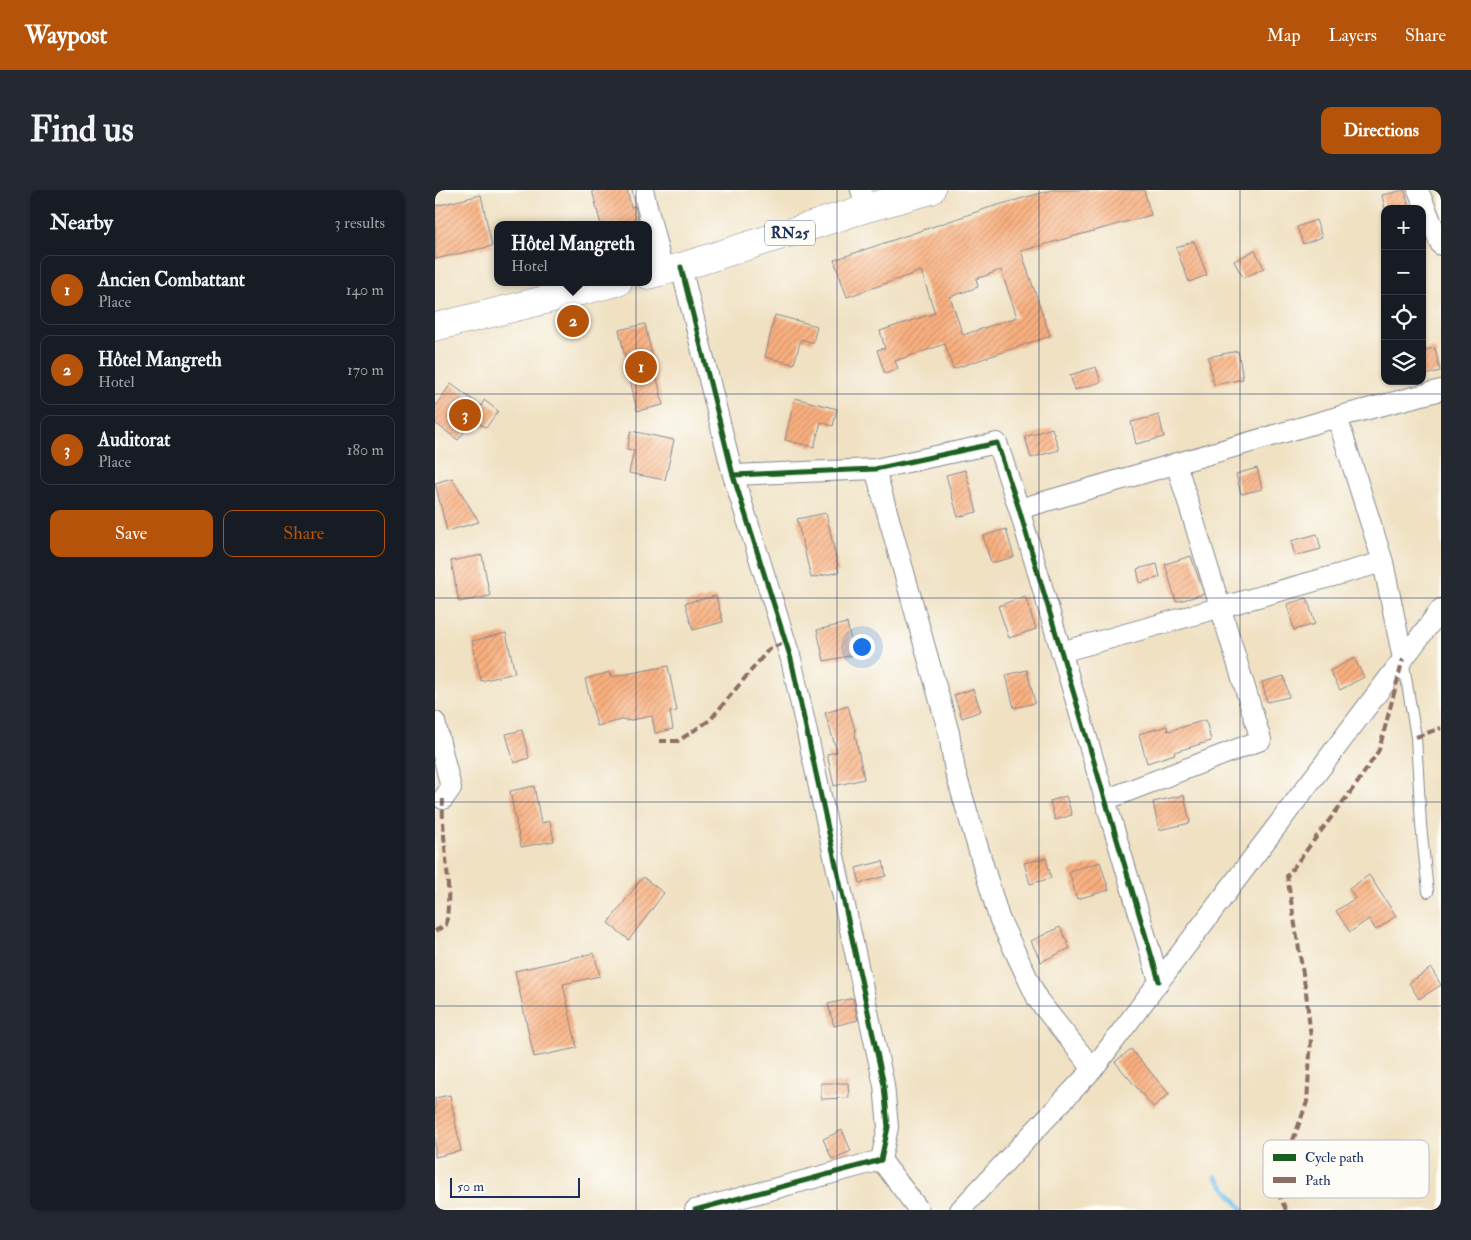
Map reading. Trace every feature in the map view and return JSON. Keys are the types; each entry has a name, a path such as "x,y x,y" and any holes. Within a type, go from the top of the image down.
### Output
{"main road":[{"name":"RN25","path":"664,271 864,199 931,190"},
{"path":"435,327 602,286"}],"street":[{"path":"643,190 651,221"},
{"path":"1418,190 1441,245"},
{"path":"652,225 664,271 733,474 791,659 884,1085 888,1127 881,1160 919,1210"},
{"path":"1019,509 1176,463 1441,390"},
{"path":"1337,418 1383,562 1403,659"},
{"path":"733,474 875,469 997,443 1019,509 1159,981"},
{"path":"1105,800 1261,740 1176,463"},
{"path":"875,469 946,724 955,770 999,918 1038,1000 1093,1069"},
{"path":"1061,652 1383,562"},
{"path":"960,1210 1093,1069 1441,609"},
{"path":"435,722 451,788 443,799"},
{"path":"695,1210 881,1160"}],"lane":[{"path":"1403,659 1416,736 1427,892"}],"building":[{"path":"592,190 627,190 631,207 635,206 638,221 600,221"},
{"path":"1052,190 1144,190 1151,215 1021,251 1050,336 953,369 945,344 895,361 898,369 885,374 877,350 885,348 880,331 935,313 921,271 847,297 834,260 991,207","holes":["1001,270 1017,317 963,335 950,297 978,287 976,279"]},
{"path":"1405,190 1408,205 1384,205 1382,195"},
{"path":"481,195 492,246 435,259 435,206"},
{"path":"1316,220 1322,237 1303,244 1297,227"},
{"path":"1194,241 1207,275 1189,282 1176,248"},
{"path":"1255,250 1264,268 1243,278 1234,261"},
{"path":"775,315 817,326 813,343 801,339 794,364 765,357"},
{"path":"645,324 663,405 637,411 619,330"},
{"path":"1435,348 1440,371 1426,375 1426,350"},
{"path":"1238,351 1243,379 1214,385 1208,357"},
{"path":"1096,367 1101,382 1075,390 1070,375"},
{"path":"451,384 481,406 484,400 498,411 486,428 473,419 458,440 435,423 435,406"},
{"path":"795,398 837,409 833,426 821,422 814,447 785,440"},
{"path":"1159,415 1164,437 1136,444 1131,422"},
{"path":"1052,428 1059,450 1031,458 1025,437"},
{"path":"631,431 674,440 665,480 629,473 634,450 627,449"},
{"path":"1257,468 1262,489 1241,494 1236,474"},
{"path":"965,470 977,512 958,517 946,475"},
{"path":"452,478 479,522 447,531 435,483"},
{"path":"826,513 839,572 811,578 797,519"},
{"path":"1006,529 1014,557 991,563 983,536"},
{"path":"1317,534 1321,549 1295,556 1291,541"},
{"path":"482,555 490,596 459,602 451,561"},
{"path":"1191,556 1204,594 1176,602 1165,564"},
{"path":"1157,564 1160,577 1140,583 1137,569"},
{"path":"716,596 723,622 693,630 685,603"},
{"path":"1025,596 1036,629 1009,638 998,606"},
{"path":"1307,598 1315,624 1294,630 1287,604"},
{"path":"847,623 854,655 824,661 817,630"},
{"path":"506,633 515,673 481,681 472,641"},
{"path":"1354,658 1364,677 1340,690 1330,671"},
{"path":"668,666 677,711 670,712 673,729 655,733 652,716 626,721 626,719 597,726 585,679 610,672 611,677"},
{"path":"1027,670 1035,703 1014,708 1006,675"},
{"path":"1284,676 1289,697 1267,702 1262,682"},
{"path":"973,689 981,711 962,718 954,695"},
{"path":"848,706 856,733 864,779 834,786 827,754 837,752 825,713"},
{"path":"1206,720 1211,741 1174,752 1175,754 1147,763 1139,734 1167,726 1168,731"},
{"path":"522,730 529,758 514,763 506,734"},
{"path":"534,786 541,823 550,821 554,841 521,847 510,791"},
{"path":"1184,795 1190,823 1159,830 1153,802"},
{"path":"1066,796 1072,815 1055,820 1050,801"},
{"path":"1046,858 1051,878 1030,884 1024,863"},
{"path":"883,861 886,876 860,883 856,868"},
{"path":"1100,862 1109,890 1077,899 1069,871"},
{"path":"1369,875 1396,916 1376,930 1369,919 1350,932 1336,911 1355,898 1349,889"},
{"path":"643,877 664,893 629,940 608,923"},
{"path":"1060,927 1070,948 1041,962 1031,941"},
{"path":"594,953 600,976 563,984 577,1048 534,1057 515,971"},
{"path":"1431,968 1441,985 1419,999 1409,983"},
{"path":"853,998 858,1020 834,1026 828,1004"},
{"path":"1131,1049 1169,1094 1153,1107 1115,1062"},
{"path":"821,1083 848,1083 849,1098 821,1099"},
{"path":"450,1095 461,1151 435,1157 435,1098"},
{"path":"842,1130 851,1151 832,1159 823,1139"}],"waterway":[{"path":"1216,1177 1243,1210"}],"marked path":[{"path":"659,741 678,741 710,720 769,649 786,642"},
{"path":"1293,1140 1307,1102 1311,1038 1306,992 1287,876 1358,782 1379,750 1403,659"},
{"path":"1416,737 1441,728"},
{"path":"435,931 446,925 448,909 443,799"},
{"path":"1280,1198 1286,1210"}],"cycle path":[{"path":"681,267 733,475 791,659 884,1085 888,1127 881,1160 695,1210"},
{"path":"733,475 875,469 997,443 1019,509 1159,981"}],"place":[{"name":"Hôtel Mangreth","path":"573,321"},
{"name":"Ancien Combattant","path":"641,367"},
{"name":"Auditorat","path":"465,415"}]}
